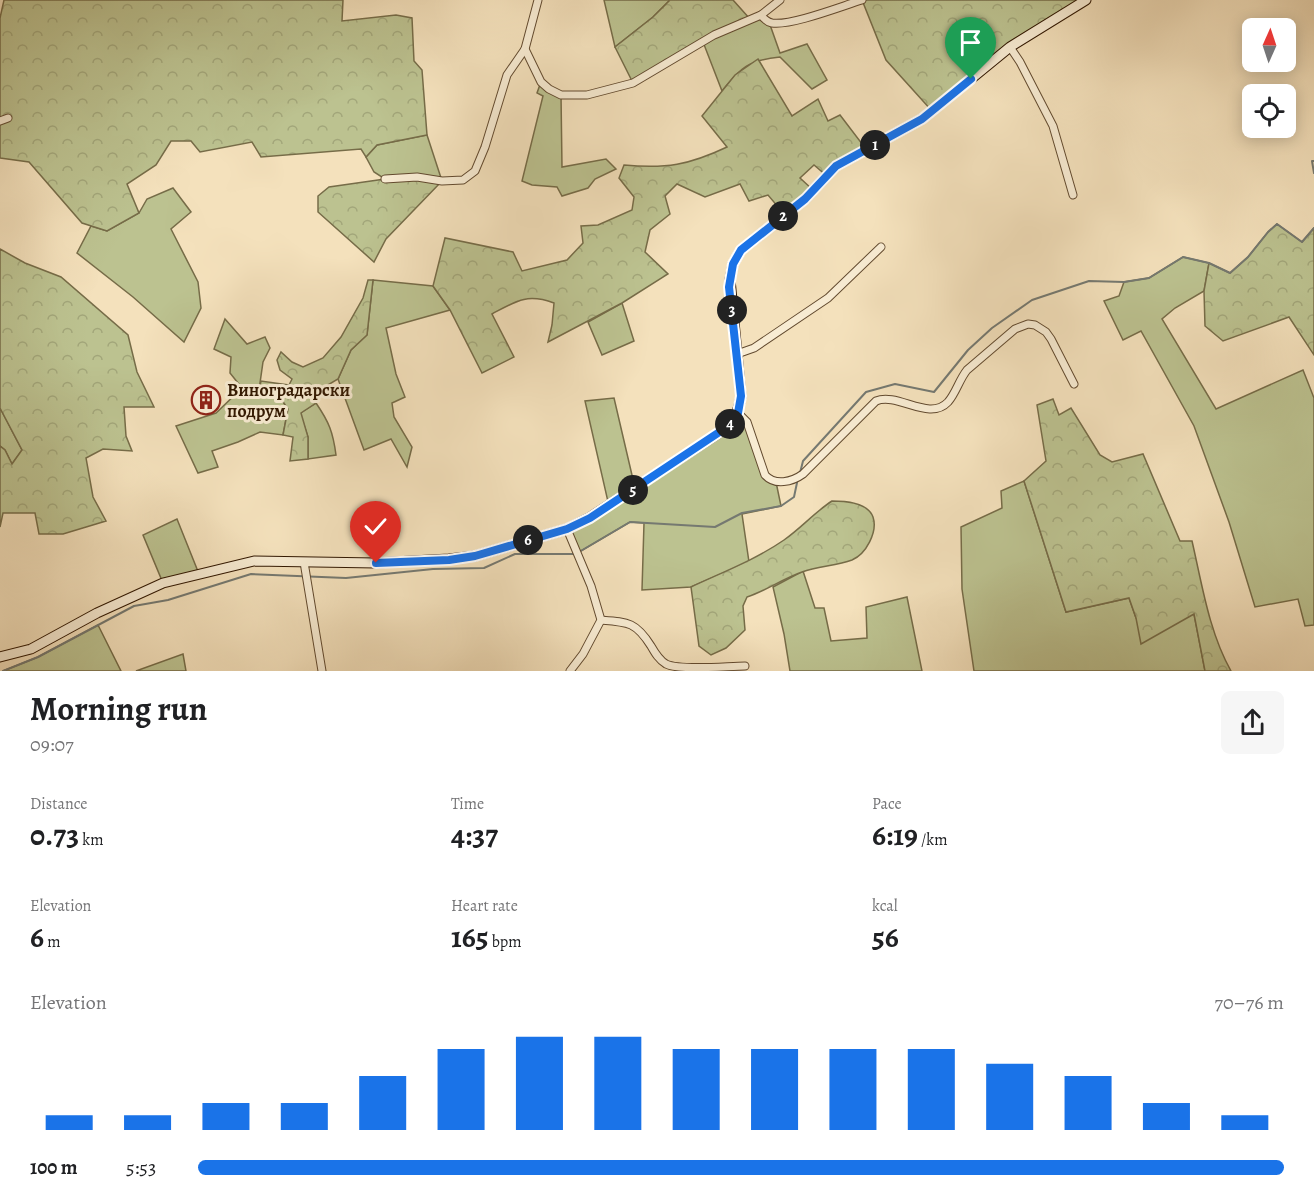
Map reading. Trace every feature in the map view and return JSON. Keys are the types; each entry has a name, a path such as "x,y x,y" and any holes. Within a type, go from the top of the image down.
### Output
{"street":[{"path":"385,179 417,177 442,181 463,180 475,171 485,147 507,75 525,49 538,0"},
{"path":"525,49 540,82 549,89 561,95 587,95 633,82 714,35 761,15 780,0"},
{"path":"761,15 769,22 784,22 862,0"},
{"path":"0,657 31,649 97,613 163,583 254,561 376,563 449,560 475,556 567,529 590,518 722,431 730,425 738,413 741,396 729,279 733,264 741,250 805,199 836,166 922,119 1010,47 1086,0"},
{"path":"1010,47 1053,126 1073,195"},
{"path":"0,121 8,118"},
{"path":"737,354 754,348 828,298 881,247"},
{"path":"738,413 747,422 765,475 770,480 781,482 803,474 876,400 886,398 929,409 942,406 948,401 967,370 1021,326 1035,325 1046,332 1074,384"},
{"path":"567,529 591,586 601,620 583,654 570,671"},
{"path":"304,562 322,671"},
{"path":"601,620 634,625 645,637 656,656 667,665 682,668 745,666"}],"green space":[{"path":"4,0 343,0 342,21 396,15 412,18 414,61 422,70 427,135 377,145 366,157 361,149 261,157 252,142 200,152 191,141 171,141 156,165 127,184 139,213 107,231 82,223 29,162 0,158 0,18"},
{"path":"604,0 670,0 653,17 615,47"},
{"path":"670,0 733,0 750,19 714,35 633,83 615,47 653,17"},
{"path":"862,0 1086,0 1010,47 932,111 886,60"},
{"path":"761,15 769,22 780,53 807,44 827,80 812,89 780,57 761,60 746,66 722,91 703,42"},
{"path":"758,59 792,116 818,99 828,121 840,115 866,149 827,176 814,165 800,178 813,190 785,215 768,195 749,201 740,184 705,197 677,184 665,196 670,214 650,230 645,252 668,274 622,303 548,342 554,303 529,299 500,309 492,314 514,357 482,373 450,310 433,286 445,238 513,252 522,271 567,260 583,243 581,226 598,225 632,210 634,197 619,178 624,165 665,166 689,162 727,147 702,116 735,75"},
{"path":"541,82 561,95 562,167 606,159 616,169 595,179 588,188 562,196 557,187 532,185 522,181 543,96 537,93"},
{"path":"427,135 442,181 385,179 374,172 366,157 377,145"},
{"path":"385,179 442,181 386,239 374,262 318,212 318,196 329,187"},
{"path":"173,188 191,212 171,229 198,282 201,308 184,342 133,297 77,253 91,226 107,231 139,213 147,199"},
{"path":"1277,224 1302,242 1314,228 1314,355 1289,317 1223,341 1205,326 1204,291 1209,263 1230,273 1248,257"},
{"path":"0,249 25,263 61,277 128,335 137,372 154,407 124,407 126,436 132,451 103,449 86,458 93,497 106,521 63,534 39,534 35,513 3,513 0,527 0,446 5,450 12,464 22,450 0,408"},
{"path":"1183,257 1209,263 1204,291 1175,308 1162,319 1216,409 1303,370 1314,398 1314,625 1305,626 1298,599 1255,607 1229,522 1194,426 1141,331 1123,340 1104,301 1119,296 1124,282 1149,278"},
{"path":"368,280 373,280 367,335 351,350 338,379 326,386 316,403 301,413 308,437 308,459 290,461 293,437 283,435 288,409 277,393 259,390 261,381 289,385 292,379 280,370 277,360 281,352 292,362 303,367 323,358 341,337 363,298"},
{"path":"373,280 433,286 450,310 386,328 396,374 405,397 392,403 394,417 412,447 407,467 391,439 364,450 338,379 351,350 367,335"},
{"path":"622,303 634,341 602,355 588,322"},
{"path":"225,319 247,344 265,337 270,348 263,362 259,390 277,393 288,409 283,435 260,432 212,451 218,467 198,473 176,426 216,413 242,388 230,373 231,357 214,349"},
{"path":"614,398 635,488 722,431 738,413 744,418 765,475 776,482 781,506 742,514 749,562 691,587 642,590 644,523 630,522 576,554 567,529 609,506 585,401"},
{"path":"1053,399 1059,415 1071,408 1100,455 1112,462 1143,454 1180,541 1192,541 1212,624 1231,671 1205,671 1194,614 1141,644 1129,598 1066,612 1024,481 1046,461 1037,405"},
{"path":"316,403 330,428 336,455 308,459 308,437 300,413"},
{"path":"0,408 22,450 12,464 5,450 0,446"},
{"path":"1024,481 1066,612 1129,598 1136,618 1194,614 1205,671 974,671 962,589 961,527 1002,508 1001,491"},
{"path":"832,501 861,506 873,517 872,536 862,553 846,562 802,572 747,597 743,606 745,630 726,648 711,655 699,646 691,587 762,554"},
{"path":"177,519 199,574 163,583 143,535"},
{"path":"803,571 815,608 824,608 831,641 867,638 866,607 907,597 922,671 790,671 773,587"},
{"path":"98,625 121,671 3,671 38,657"},
{"path":"183,654 186,671 136,671"}],"waterway":[{"path":"1314,161 1312,161 1314,173"},
{"path":"800,473 803,461 866,392 895,384 934,392 968,350 992,328 1032,300 1089,281 1124,282 1149,278 1183,257 1209,263 1230,273 1248,257 1277,224 1302,242 1314,228"},
{"path":"579,552 630,522 715,527 742,513 781,506 794,497 798,478"},
{"path":"3,671 38,657 134,606 168,600 251,574 346,578 433,569 484,568 515,554 574,554"}],"place":[{"name":"Виноградарски подрум","path":"206,400"}],"route":[{"path":"376,563 449,560 475,556 567,529 590,518 730,425 738,413 741,396 729,287 730,272 736,257 748,244 805,199 836,166 922,119 971,79"}]}
